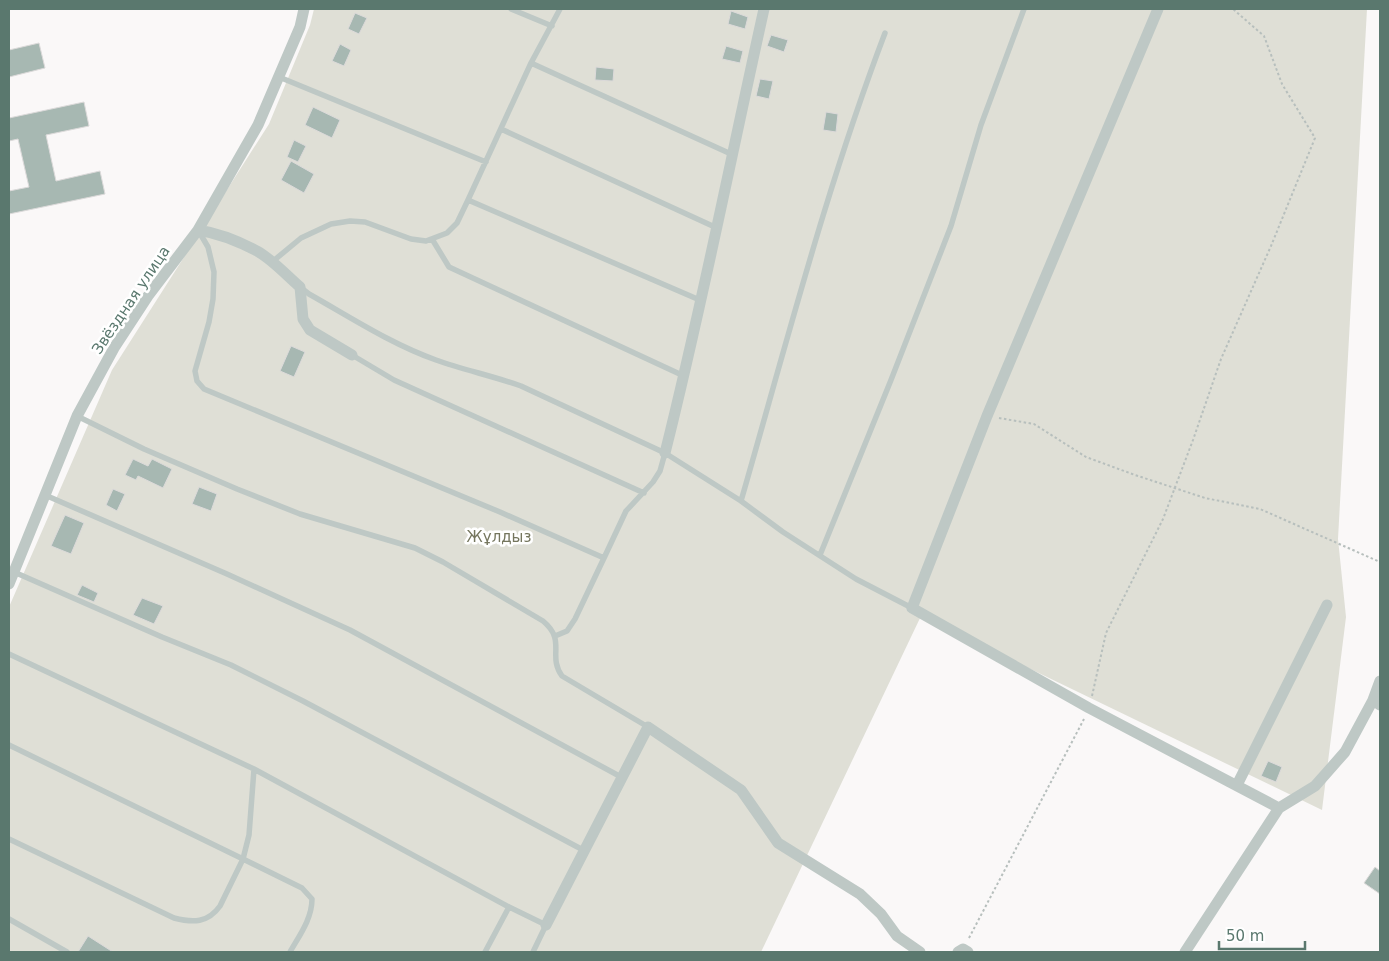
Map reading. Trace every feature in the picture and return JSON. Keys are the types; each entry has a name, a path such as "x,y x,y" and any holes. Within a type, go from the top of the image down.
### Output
{"street":[{"name":"Звёздная улица","path":"9,584 77,416 114,348 148,296 198,230 258,125 300,27 304,9"},
{"path":"666,453 702,301 731,154 764,9"},
{"path":"1158,9 987,416 912,608 1089,708 1280,808"},
{"path":"198,230 218,235 257,252 272,262 300,287 303,319 310,330 352,354"},
{"path":"1236,785 1327,604"},
{"path":"1185,952 1280,808 1315,786 1345,752 1376,702 1380,681"},
{"path":"546,925 648,727 741,790 778,843 860,894 881,914 897,936 920,952"}],"lane":[{"path":"511,9 552,26"},
{"path":"272,262 301,238 331,224 350,221 365,222 411,239 432,239 446,233 457,223 531,63 560,9"},
{"path":"820,555 951,226 981,125 1024,9"},
{"path":"741,501 832,187 866,83 885,33"},
{"path":"531,63 731,154"},
{"path":"279,77 486,162"},
{"path":"502,129 717,228"},
{"path":"468,200 702,301"},
{"path":"198,230 208,247 214,272 213,299 209,322 194,371 197,381 204,389 500,512 604,558"},
{"path":"432,239 449,267 684,376"},
{"path":"300,287 309,294 410,349 435,360 500,378 521,386 666,453 856,579 912,608"},
{"path":"352,354 388,376 644,493"},
{"path":"77,416 144,449 237,489 300,514 415,548 443,562 543,621 551,628 555,636 557,648 556,668 562,676 648,727"},
{"path":"555,636 567,631 575,619 626,511 644,493 660,470 666,453"},
{"path":"45,495 350,630 623,778"},
{"path":"14,572 231,665 312,705 585,851"},
{"path":"9,654 254,769 509,907 546,925 533,952"},
{"path":"9,745 302,888 312,899 312,909 290,952"},
{"path":"9,839 174,918 195,922 205,920 215,913 220,906 243,859 249,835 254,769"},
{"path":"485,952 509,907"},
{"path":"9,919 67,952"}],"path":[{"path":"963,951 1089,708 1106,632 1163,519 1221,359 1271,246 1315,138 1282,84 1264,36 1233,9"},
{"path":"987,416 1034,424 1086,457 1205,498 1260,509 1380,562"}],"green space":[{"name":"Жұлдыз","path":"314,9 1367,9 1338,539 1346,617 1322,810 921,616 761,952 9,952 9,607 112,370 269,124 310,25"}],"building":[{"path":"731,11 748,17 745,29 728,24"},
{"path":"355,13 367,18 359,34 348,29"},
{"path":"771,35 788,40 784,52 767,46"},
{"path":"39,43 45,68 9,77 9,50"},
{"path":"340,44 351,50 344,66 332,61"},
{"path":"726,46 743,51 740,63 722,59"},
{"path":"596,67 614,69 613,81 595,80"},
{"path":"760,79 773,81 769,99 756,96"},
{"path":"84,102 89,126 46,135 56,181 100,171 105,194 9,214 9,191 29,187 18,139 9,141 9,118"},
{"path":"313,107 340,120 332,138 305,125"},
{"path":"826,112 838,114 836,132 823,130"},
{"path":"294,140 306,146 298,162 287,157"},
{"path":"291,161 314,174 304,193 281,180"},
{"path":"291,346 305,352 294,377 280,371"},
{"path":"133,459 148,466 152,459 172,469 163,488 138,476 136,480 125,475"},
{"path":"199,487 217,494 211,511 192,504"},
{"path":"113,489 125,494 117,511 106,505"},
{"path":"65,515 84,523 71,554 51,546"},
{"path":"82,585 98,593 94,602 77,595"},
{"path":"142,598 163,606 154,624 133,615"},
{"path":"1268,761 1282,767 1276,782 1261,776"},
{"path":"1375,867 1380,871 1380,894 1364,883"},
{"path":"88,936 113,952 78,952"}]}
